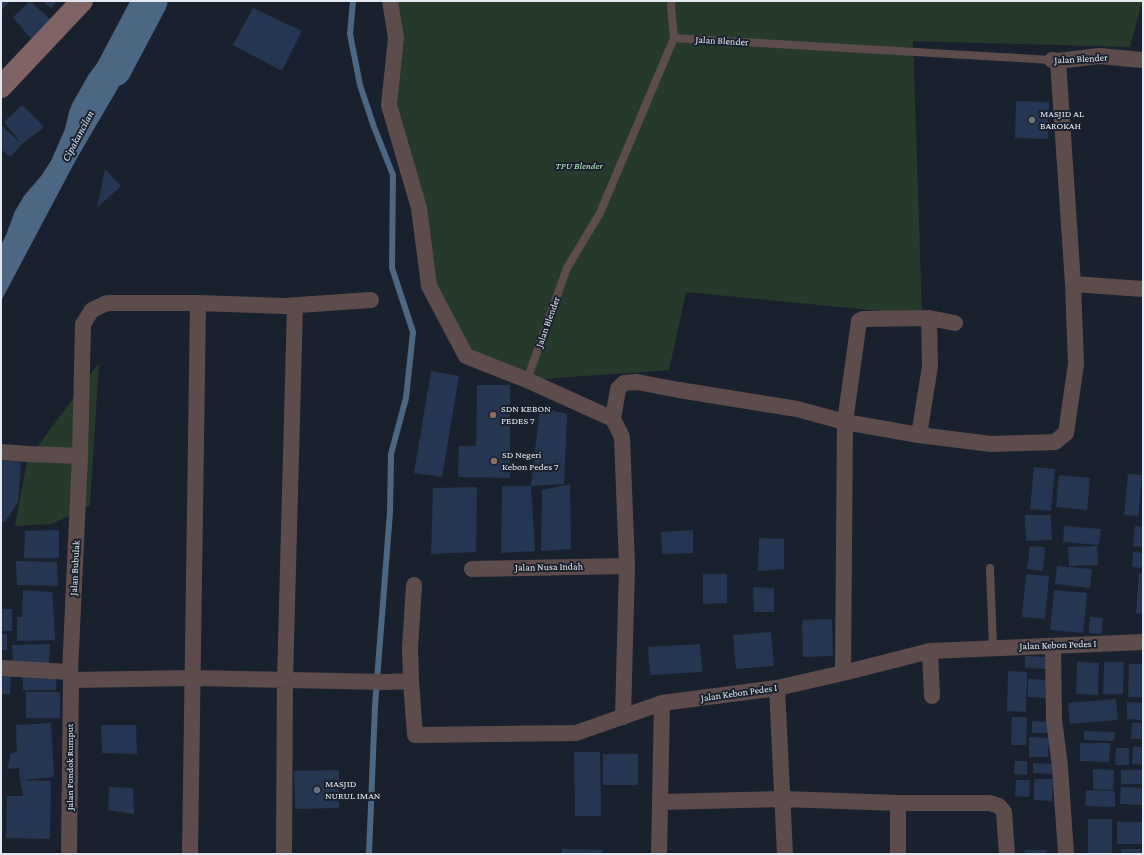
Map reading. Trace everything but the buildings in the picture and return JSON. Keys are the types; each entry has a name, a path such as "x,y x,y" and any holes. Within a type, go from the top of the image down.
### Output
{"street":[{"path":"1,87 82,1"},
{"path":"390,1 396,38 389,105 419,208 429,286 466,356 527,380 613,419"},
{"name":"Jalan Blender","path":"1055,61 1099,56 1143,60"},
{"path":"623,717 627,566 622,437 613,419 618,389 624,383 637,382 797,409 845,422 919,435 991,444 1055,442 1066,433 1076,364 1073,284 1055,61"},
{"path":"1073,284 1143,289"},
{"name":"Jalan Bubulak","path":"70,676 80,456 83,324 92,310 107,303 198,303 295,306 371,300"},
{"path":"190,854 198,303"},
{"path":"284,854 285,680 295,306"},
{"path":"919,435 930,366 929,318"},
{"path":"843,673 845,422 858,321 863,319 929,318 955,323"},
{"path":"1,452 80,456"},
{"name":"Jalan Nusa Indah","path":"472,569 627,566"},
{"path":"1,668 70,676 385,682 411,681 410,648 414,585"},
{"name":"Jalan Kebon Pedes I","path":"411,681 415,735 576,733 662,703 777,688 930,651 1143,642"},
{"path":"1053,646 1054,718 1060,767 1066,854"},
{"path":"930,651 932,696"},
{"name":"Jalan Pondok Rumput","path":"69,854 70,676"},
{"path":"777,688 785,854"},
{"path":"659,854 662,703"},
{"path":"660,802 783,799 898,803 990,803 999,806 1004,812 1007,854"},
{"path":"898,803 898,854"}],"lane":[{"path":"672,1 671,6 674,38"},
{"name":"Jalan Blender","path":"527,380 567,268 600,213 674,38 1055,61"},
{"path":"990,568 993,648"}],"green space":[{"name":"TPU Blender","path":"390,1 1142,1 1130,47 913,41 922,315 686,292 669,370 527,380 466,356 429,286 389,105"},
{"path":"99,363 90,505 52,524 15,526 27,461"}],"water":[{"path":"128,23 152,30 77,158 1,301 1,245 15,211 24,196 41,176 51,161 65,129 72,104 89,74"}],"waterway":[{"name":"Cipakancilan","path":"114,69 150,1"},
{"path":"353,1 350,34 360,85 374,127 393,175 392,268 413,332 406,398 391,454 390,512 375,706 369,854"}],"place":[{"name":"MASJID AL BAROKAH","path":"1032,120"},
{"name":"SDN KEBON PEDES 7","path":"493,415"},
{"name":"SD Negeri Kebon Pedes 7","path":"494,461"},
{"name":"MASJID NURUL IMAN","path":"317,790"}]}
